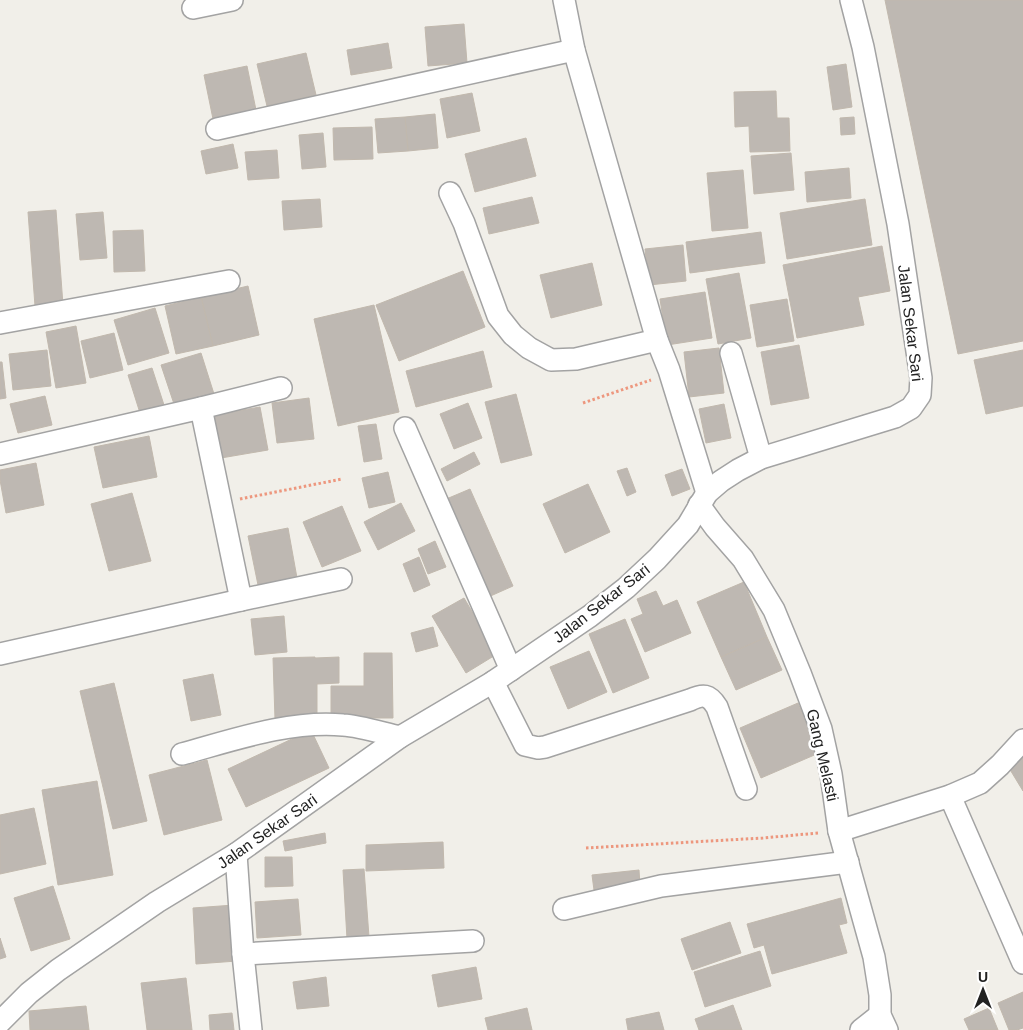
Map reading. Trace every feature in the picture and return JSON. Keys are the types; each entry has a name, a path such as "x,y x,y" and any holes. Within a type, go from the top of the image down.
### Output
{"street":[{"path":"193,8 232,0"},
{"name":"Gang Melasti","path":"564,0 574,50 657,340 669,370 703,500 715,527 743,560 774,610 821,729 831,774 839,830 874,957 884,1022"},
{"name":"Jalan Sekar Sari","path":"5,1022 29,993 58,970 157,902 236,854 400,737 512,670 590,616 626,588 657,559 688,525 703,500 721,481 761,458 895,417 911,408 920,395 921,378 898,224 852,0"},
{"path":"217,129 574,50"},
{"path":"450,193 464,223 498,316 513,335 529,348 551,360 576,359 657,340"},
{"path":"0,323 229,281"},
{"path":"731,352 761,458"},
{"path":"0,454 281,388"},
{"path":"201,408 241,600"},
{"path":"405,428 512,670"},
{"path":"0,654 341,579"},
{"path":"493,682 524,745 538,748 699,696 707,697 717,707 746,789"},
{"path":"182,754 303,724 344,725 400,737"},
{"path":"839,830 950,796 980,783 1023,740"},
{"path":"950,796 1023,963"},
{"path":"236,854 243,954 251,1030"},
{"path":"564,909 661,886 848,862"},
{"path":"243,954 473,941"},
{"path":"861,1030 884,1022"}],"path":[{"path":"583,404 650,380 669,370"},
{"path":"220,503 342,479"},
{"path":"586,848 762,838 839,830"}],"building":[{"path":"885,0 1023,0 1023,341 958,354"},
{"path":"464,24 467,63 428,66 425,27"},
{"path":"388,43 392,68 351,75 347,50"},
{"path":"306,53 316,95 267,106 257,64"},
{"path":"846,64 852,107 833,110 827,67"},
{"path":"247,66 256,110 213,119 204,75"},
{"path":"776,91 777,118 789,118 790,151 750,152 749,126 735,127 734,92"},
{"path":"472,93 480,131 447,138 440,99"},
{"path":"435,114 438,148 408,151 405,117"},
{"path":"405,117 408,151 378,153 375,119"},
{"path":"854,117 855,134 841,135 840,118"},
{"path":"372,127 373,159 334,160 333,128"},
{"path":"323,133 326,167 302,169 299,135"},
{"path":"526,138 536,176 475,192 465,154"},
{"path":"233,144 238,168 206,174 201,151"},
{"path":"277,150 279,178 248,180 245,152"},
{"path":"791,153 794,190 754,194 751,156"},
{"path":"849,168 851,198 807,202 805,172"},
{"path":"743,170 748,228 712,231 707,173"},
{"path":"532,197 539,223 489,234 483,208"},
{"path":"320,199 322,227 284,230 282,201"},
{"path":"865,199 872,245 787,259 780,213"},
{"path":"56,210 63,305 35,306 28,212"},
{"path":"103,212 107,258 80,260 76,214"},
{"path":"143,230 145,271 114,272 113,231"},
{"path":"761,232 765,263 690,273 686,242"},
{"path":"683,245 686,281 649,285 645,249"},
{"path":"882,246 890,291 858,297 864,325 797,338 783,265"},
{"path":"592,263 602,305 551,318 540,275"},
{"path":"463,271 485,327 399,361 376,305"},
{"path":"739,273 751,338 718,344 706,279"},
{"path":"248,286 259,335 213,346 201,297"},
{"path":"705,292 712,338 667,345 660,299"},
{"path":"201,297 213,346 176,354 165,306"},
{"path":"787,299 794,341 757,347 750,305"},
{"path":"374,305 399,412 338,426 314,319"},
{"path":"155,308 169,353 128,365 114,320"},
{"path":"76,326 86,383 56,388 46,332"},
{"path":"114,333 123,370 90,378 81,341"},
{"path":"799,345 809,398 771,405 761,352"},
{"path":"719,348 724,393 689,397 684,352"},
{"path":"47,350 51,386 13,390 9,354"},
{"path":"1023,350 1023,406 986,414 974,360"},
{"path":"483,351 492,387 416,407 406,371"},
{"path":"201,353 214,394 175,407 161,365"},
{"path":"0,362 2,362 6,398 0,399"},
{"path":"152,368 164,405 140,413 128,375"},
{"path":"516,394 532,455 501,463 485,402"},
{"path":"45,396 52,425 18,433 10,404"},
{"path":"309,398 314,439 277,443 272,403"},
{"path":"468,403 482,438 454,449 440,414"},
{"path":"724,404 731,438 706,443 699,409"},
{"path":"260,407 268,450 221,458 213,415"},
{"path":"376,424 382,459 364,462 358,426"},
{"path":"149,436 157,477 103,488 94,447"},
{"path":"474,452 480,464 447,481 441,469"},
{"path":"36,463 44,505 6,513 0,470"},
{"path":"627,468 636,492 627,496 617,471"},
{"path":"682,469 690,489 672,496 665,475"},
{"path":"388,472 395,502 369,508 362,478"},
{"path":"588,484 610,532 565,553 543,504"},
{"path":"470,489 513,586 486,598 444,500"},
{"path":"132,493 151,561 109,571 91,504"},
{"path":"401,503 415,531 378,550 364,522"},
{"path":"342,506 361,551 322,567 303,522"},
{"path":"288,528 297,578 258,585 248,536"},
{"path":"435,541 446,567 428,574 418,549"},
{"path":"419,557 430,585 414,592 403,564"},
{"path":"744,582 767,637 721,657 697,602"},
{"path":"656,591 663,606 677,600 691,633 645,652 631,619 643,614 637,599"},
{"path":"464,598 497,654 466,673 432,616"},
{"path":"284,616 287,652 255,655 251,619"},
{"path":"625,619 649,678 613,693 589,634"},
{"path":"433,627 438,646 416,652 411,633"},
{"path":"767,637 782,670 736,690 721,657"},
{"path":"589,651 607,692 568,709 550,667"},
{"path":"364,653 392,653 393,718 331,718 331,686 364,686"},
{"path":"339,657 339,683 317,684 317,718 275,719 273,658"},
{"path":"213,674 221,715 191,721 183,680"},
{"path":"114,683 147,821 113,829 80,691"},
{"path":"798,703 819,753 761,778 740,728"},
{"path":"311,730 329,768 246,807 228,769"},
{"path":"1023,752 1023,791 1006,763"},
{"path":"207,760 222,820 164,835 149,775"},
{"path":"97,781 113,875 58,885 42,790"},
{"path":"34,808 46,864 0,874 0,815"},
{"path":"325,833 326,843 285,851 283,841"},
{"path":"443,842 444,868 366,871 366,845"},
{"path":"265,857 292,857 293,886 265,887"},
{"path":"364,869 369,937 347,939 343,870"},
{"path":"639,870 640,885 594,890 592,875"},
{"path":"53,886 70,939 31,951 14,898"},
{"path":"841,898 847,923 839,925 847,953 772,974 764,945 754,948 747,924"},
{"path":"298,899 301,935 257,938 255,902"},
{"path":"234,905 237,961 196,964 193,908"},
{"path":"730,922 741,953 692,970 681,939"},
{"path":"0,938 6,957 0,959"},
{"path":"760,951 771,986 705,1007 694,972"},
{"path":"476,967 482,999 438,1007 432,975"},
{"path":"326,977 329,1006 297,1009 293,982"},
{"path":"186,978 192,1030 147,1030 141,983"},
{"path":"1023,992 1023,1028 1009,1030 998,1003"},
{"path":"733,1005 742,1030 699,1030 695,1019"},
{"path":"86,1006 89,1030 30,1030 29,1011"},
{"path":"527,1008 532,1030 488,1030 485,1018"},
{"path":"989,1008 998,1030 969,1030 964,1019"},
{"path":"659,1012 664,1030 628,1030 626,1019"},
{"path":"232,1013 234,1030 210,1030 209,1015"}]}
